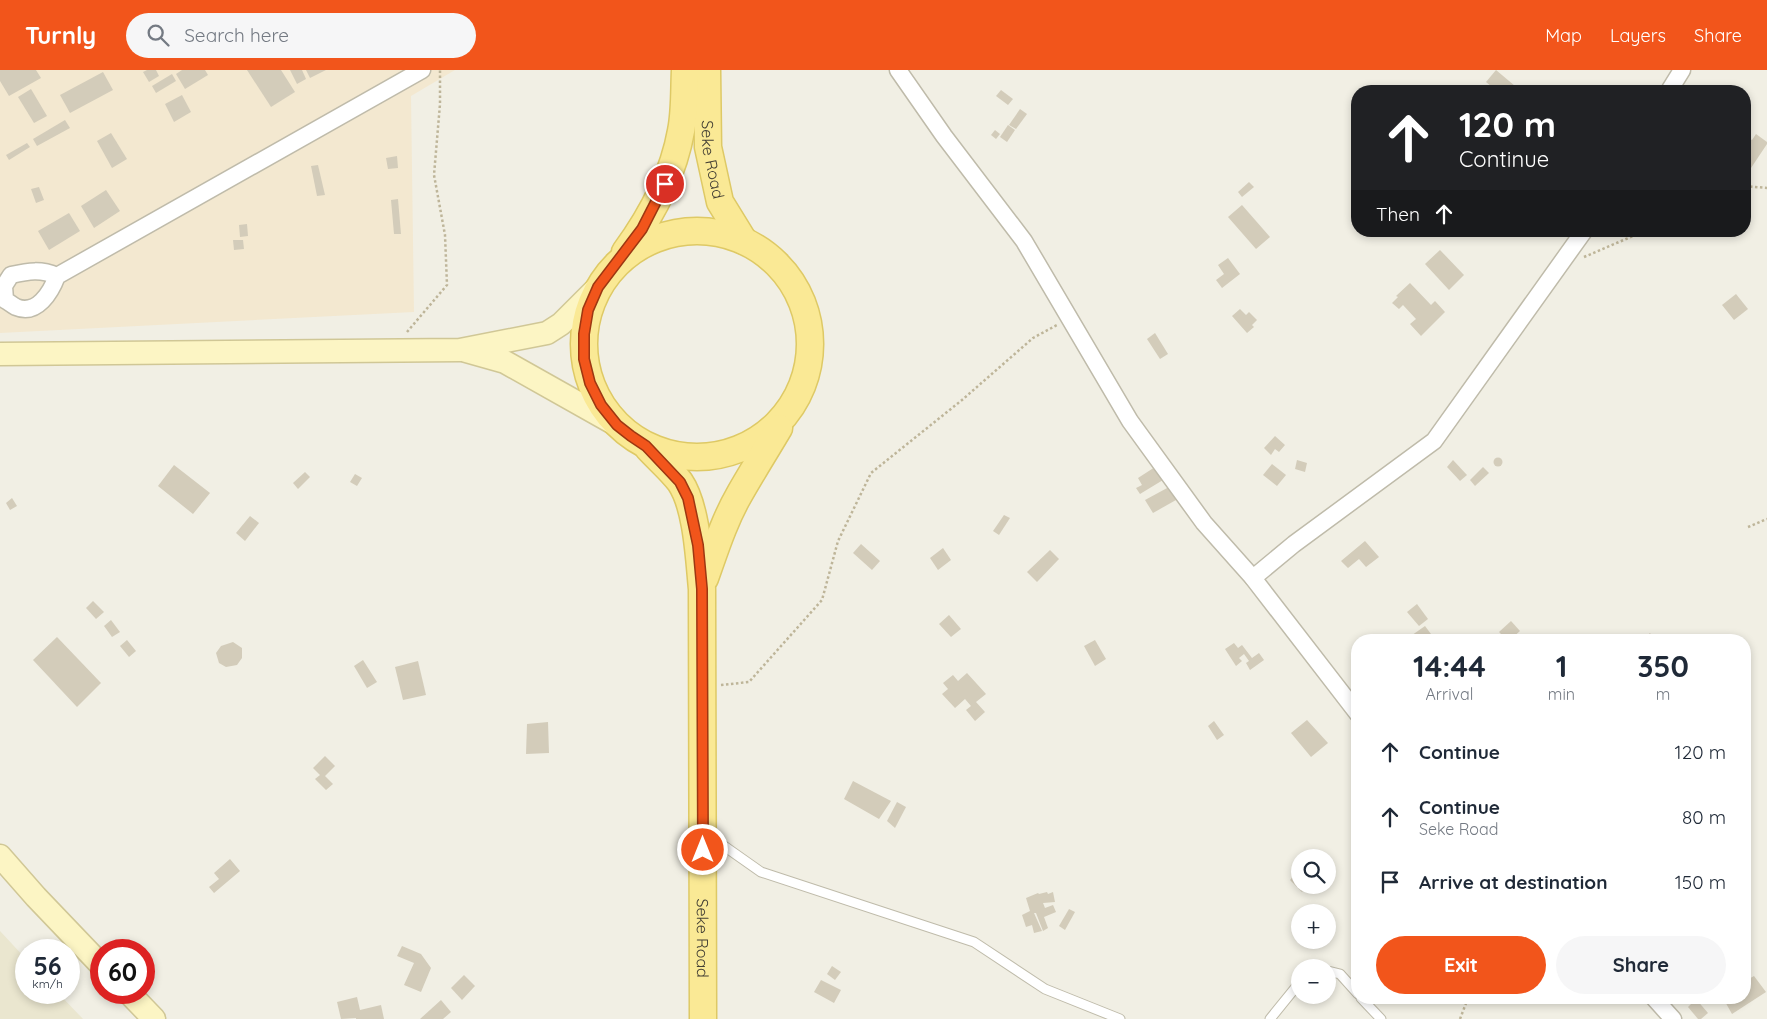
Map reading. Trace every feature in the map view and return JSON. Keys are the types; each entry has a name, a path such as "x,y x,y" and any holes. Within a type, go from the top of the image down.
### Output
{"main road":[{"name":"Seke Road","path":"619,261 644,244 657,238 679,232 701,231 723,234 744,241 780,268 794,287 804,308 809,330 810,353 806,375 798,396 786,416 767,434 746,447 721,455 696,458 670,454 646,446 617,425 601,405 590,383 584,359 584,334 588,310 598,287 642,229 658,200 672,168 681,130 685,70"},
{"name":"Seke Road","path":"708,70 708,147 712,166 720,202 744,241"},
{"path":"702,589 716,545 739,495 786,416"},
{"path":"646,446 680,482 688,498 698,545 702,589"},
{"name":"Seke Road","path":"702,589 704,1019"}],"street":[{"path":"58,276 422,70"},
{"path":"898,70 944,136 1024,241 1130,422 1204,523 1253,578 1351,705"},
{"path":"1673,85 1682,70"},
{"path":"1253,578 1294,544 1434,441 1580,237"},
{"path":"0,354 460,350 548,333 561,324 598,287"},
{"path":"460,350 505,362 617,425"},
{"path":"0,856 90,953"},
{"path":"140,1004 154,1019"},
{"path":"1659,1004 1673,1019"}],"lane":[{"path":"703,831 761,872 974,942 1045,989 1120,1019"},
{"path":"1336,973 1340,974 1351,986"},
{"path":"1270,1019 1291,993"},
{"path":"1367,1004 1381,1019"}],"path":[{"path":"392,350 447,285 446,234 434,175 440,104 440,70"},
{"path":"1751,187 1767,188"},
{"path":"1558,268 1631,237"},
{"path":"703,688 748,682 822,600 838,541 871,473 962,400 1033,338 1069,318"},
{"path":"1748,527 1767,519"},
{"path":"1460,1019 1466,1004"}],"shaded area":[{"path":"0,70 455,70 411,96 414,312 0,333"},
{"path":"0,931 15,947 15,1004 69,1004 83,1019 0,1019"}],"building":[{"path":"0,70 36,70 41,78 9,96 0,81"},
{"path":"156,70 159,76 149,82 143,72"},
{"path":"182,70 205,70 208,75 185,89 176,74"},
{"path":"247,70 281,70 295,92 271,107"},
{"path":"290,70 302,70 306,79 297,84"},
{"path":"306,70 326,70 310,78"},
{"path":"1496,70 1514,85 1490,85 1486,82"},
{"path":"103,72 113,90 70,113 60,95"},
{"path":"172,74 176,81 156,93 152,86"},
{"path":"31,89 47,116 34,123 18,97"},
{"path":"1001,90 1013,99 1008,105 996,96"},
{"path":"182,95 191,112 174,122 165,104"},
{"path":"1020,109 1027,114 1016,129 1009,125"},
{"path":"65,120 70,128 37,146 33,139"},
{"path":"1008,125 1015,130 1007,142 1000,137"},
{"path":"995,130 1000,134 996,139 991,135"},
{"path":"111,133 127,159 112,168 97,141"},
{"path":"1756,134 1767,144 1751,168 1751,140"},
{"path":"27,143 30,147 9,160 6,155"},
{"path":"397,156 398,168 388,169 386,158"},
{"path":"318,165 325,195 317,196 311,166"},
{"path":"1249,182 1254,187 1242,197 1238,192"},
{"path":"39,187 44,200 36,203 31,189"},
{"path":"106,190 120,211 94,228 81,206"},
{"path":"398,199 401,234 394,234 391,200"},
{"path":"1242,205 1270,237 1256,249 1228,217"},
{"path":"69,213 80,231 49,250 38,231"},
{"path":"247,224 248,236 240,237 239,225"},
{"path":"233,240 243,240 244,249 234,250"},
{"path":"1440,250 1464,275 1449,290 1425,264"},
{"path":"1228,258 1240,274 1222,288 1216,280 1224,274 1218,265"},
{"path":"1410,283 1431,305 1435,301 1445,312 1421,336 1410,324 1416,319 1403,305 1399,309 1392,303 1398,297 1396,296"},
{"path":"1736,294 1748,309 1734,320 1722,305"},
{"path":"1240,309 1246,315 1249,312 1257,320 1252,325 1254,327 1247,333 1232,316"},
{"path":"1155,333 1168,354 1160,359 1147,339"},
{"path":"1275,436 1285,445 1279,452 1275,449 1271,455 1264,448"},
{"path":"1498,457 1503,462 1498,467 1493,462"},
{"path":"1297,460 1307,463 1305,472 1295,469"},
{"path":"1453,460 1467,475 1460,481 1447,467"},
{"path":"1272,464 1286,475 1277,486 1263,475"},
{"path":"174,465 210,493 193,514 158,486"},
{"path":"1155,467 1163,480 1140,494 1136,488 1142,485 1138,478"},
{"path":"1483,467 1489,473 1475,486 1470,480"},
{"path":"305,472 310,477 298,489 293,483"},
{"path":"355,474 362,478 357,486 350,482"},
{"path":"1169,487 1176,500 1153,513 1145,500"},
{"path":"12,498 17,506 10,510 6,503"},
{"path":"1004,515 1010,518 999,535 993,531"},
{"path":"250,516 259,523 245,541 236,533"},
{"path":"1365,541 1379,557 1366,567 1359,559 1348,568 1341,561"},
{"path":"861,544 880,561 872,570 853,553"},
{"path":"943,548 951,560 938,570 930,558"},
{"path":"1050,550 1059,559 1037,582 1027,572"},
{"path":"93,601 104,612 96,619 86,608"},
{"path":"1417,604 1428,619 1419,626 1407,612"},
{"path":"949,615 961,629 951,637 939,624"},
{"path":"111,620 120,632 112,637 104,626"},
{"path":"1511,621 1520,631 1517,634 1501,634 1499,632"},
{"path":"1425,626 1431,634 1414,634"},
{"path":"57,637 101,683 77,707 33,660"},
{"path":"127,640 136,651 129,657 120,646"},
{"path":"1095,640 1106,659 1095,666 1084,646"},
{"path":"233,642 242,648 242,658 237,665 226,667 219,663 216,653 221,646"},
{"path":"1234,643 1238,648 1242,645 1252,658 1259,653 1264,660 1250,670 1246,663 1249,661 1244,654 1239,658 1242,661 1236,666 1225,649"},
{"path":"363,660 377,682 367,688 354,666"},
{"path":"418,661 426,695 403,700 395,667"},
{"path":"967,673 986,694 976,702 985,712 975,721 966,710 971,706 965,699 955,708 942,694 948,689 943,683 953,675 958,681"},
{"path":"1307,720 1328,743 1311,757 1291,733"},
{"path":"1214,721 1224,735 1217,740 1208,726"},
{"path":"548,722 549,753 526,754 527,724"},
{"path":"325,756 335,766 325,776 333,784 326,790 315,779 320,775 313,768"},
{"path":"853,781 891,801 879,819 844,799"},
{"path":"897,802 906,807 895,828 887,821"},
{"path":"230,859 240,871 214,893 209,887 219,879 214,873"},
{"path":"1047,892 1048,894 1053,892 1055,902 1043,903 1045,908 1053,905 1056,912 1044,917 1048,928 1043,931 1036,913 1034,913 1042,931 1034,933 1032,925 1026,927 1022,915 1030,911 1026,898 1038,893"},
{"path":"1069,909 1075,912 1065,930 1059,926"},
{"path":"402,946 421,954 431,968 421,992 404,985 414,963 397,956"},
{"path":"832,966 841,972 835,980 827,974"},
{"path":"464,975 475,986 462,1000 451,988"},
{"path":"1754,976 1766,992 1751,1002 1751,978"},
{"path":"821,980 841,990 834,1003 814,992"},
{"path":"357,997 360,1010 381,1005 384,1019 341,1019 337,1002"},
{"path":"441,1000 451,1012 443,1019 420,1019"},
{"path":"1691,1004 1700,1004 1708,1013 1701,1019 1698,1019 1688,1007"},
{"path":"1726,1004 1747,1004 1732,1014"}],"route":[{"path":"665,184 642,229 598,287 588,310 584,334 584,359 590,383 601,405 617,425 646,446 680,482 688,498 698,545 702,589 703,850"}]}
